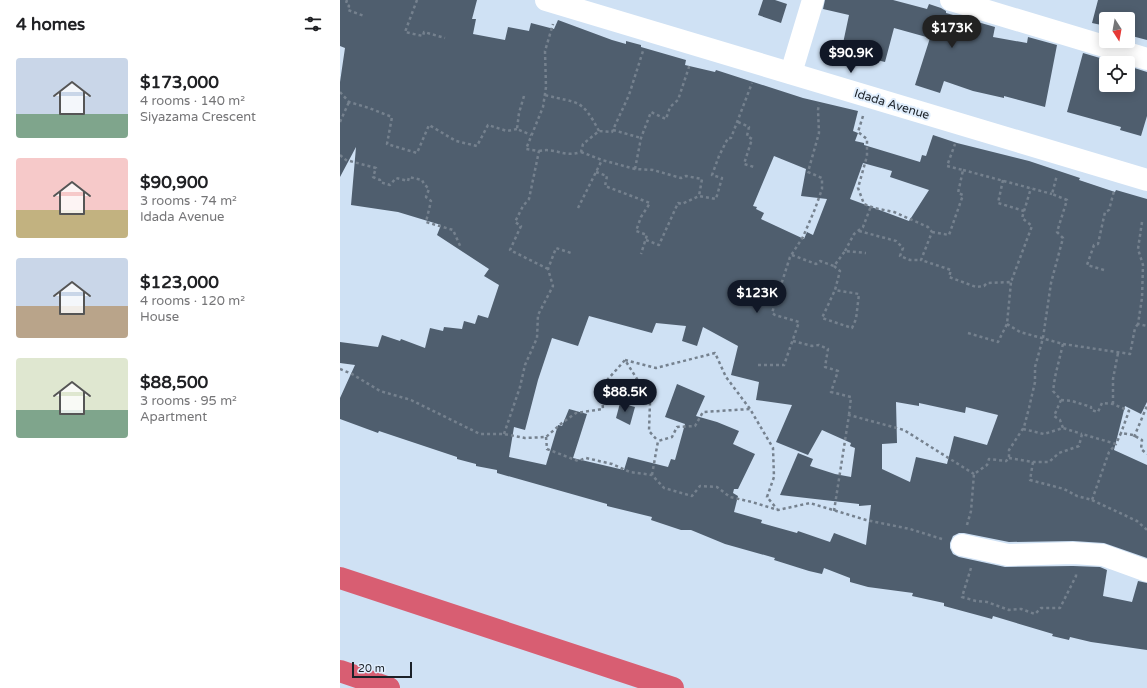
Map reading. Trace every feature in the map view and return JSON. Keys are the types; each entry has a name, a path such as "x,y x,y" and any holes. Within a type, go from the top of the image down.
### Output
{"highway":[{"path":"340,578 674,688"},
{"path":"340,671 389,688"}],"street":[{"path":"791,73 813,0"},
{"path":"951,0 1147,59"},
{"name":"Idada Avenue","path":"552,2 1147,180"},
{"path":"969,546 1008,555 1073,553 1102,555 1147,570"}],"path":[{"path":"347,0 346,3 348,10 364,16"},
{"path":"416,0 404,32 423,36 424,32 446,38"},
{"path":"552,2 544,51 546,87 543,107 526,149 539,151 545,150 572,155 581,152 602,160 635,169 653,170 681,178 686,176 702,179 699,196"},
{"path":"613,130 629,94 649,31"},
{"path":"635,169 641,138 651,112 666,119 670,107 678,100 689,65 698,46"},
{"path":"646,240 659,245 678,203 682,204 699,196 716,199 722,178 712,175 718,156 728,138 731,138 738,122 758,64"},
{"path":"758,365 784,365 799,322 772,313 792,255 803,237 822,189 822,178 808,172 819,133 818,110 825,84"},
{"path":"340,92 349,102 392,117 387,144 417,153 429,124 456,141 477,146 488,125 507,131 516,129 531,135"},
{"path":"545,95 570,100 584,107 599,131"},
{"path":"516,129 524,96"},
{"path":"868,97 858,132 867,140 866,156 858,188 864,204 894,212 928,227 932,232 949,235 963,195 958,193 963,170"},
{"path":"340,122 349,102"},
{"path":"738,122 749,127 747,136 752,139 744,164 754,167"},
{"path":"961,125 947,166 1003,180 1052,194 1067,200 1057,232 1063,238 1051,283 1043,338 1035,367 1035,382 1023,429 1009,450 1009,458"},
{"path":"581,152 583,144 599,131 612,132 613,130 641,138"},
{"path":"539,151 529,199 523,206 515,222 521,226 510,250 548,269"},
{"path":"340,155 346,160 376,168 373,177 380,180 380,182 390,185 396,178 408,181 409,177 422,180 429,189 426,197 431,201 426,222 452,230 461,248"},
{"path":"1052,194 1064,156"},
{"path":"578,208 602,160"},
{"path":"596,172 608,176 605,186 650,203 636,231 647,235 641,254"},
{"path":"1104,270 1087,265 1094,245 1098,244 1105,212 1109,210 1114,190 1122,172"},
{"path":"1003,180 998,203 1024,210"},
{"path":"968,333 998,342 1007,324 1011,282 1032,226 1022,218 1031,188"},
{"path":"834,266 845,251 854,234 863,227 871,206"},
{"path":"1007,324 1020,332 1063,344 1130,354 1135,328 1138,324 1142,298 1143,265 1138,249 1142,222"},
{"path":"859,230 896,240 903,248 900,256 910,260 921,260 951,270 950,277 976,287 984,286 987,283 1011,282"},
{"path":"921,260 932,232"},
{"path":"504,434 520,387 525,365 537,338 538,315 553,286 548,269 556,248 571,252"},
{"path":"845,251 866,253"},
{"path":"792,255 816,264 820,261 834,266 840,271 835,290 822,318 852,328 856,319 859,294 835,290"},
{"path":"1138,324 1147,326"},
{"path":"793,341 812,346 819,345 828,349 824,366 838,371 831,392 851,397 834,511"},
{"path":"1063,344 1053,391 1061,400 1072,401 1091,407 1091,410 1098,412 1102,403 1113,404 1129,411 1116,444 1109,452 1092,500"},
{"path":"625,360 656,368 715,353 726,377 750,409 773,448 774,477 767,497 778,510"},
{"path":"1113,404 1113,380 1118,353"},
{"path":"340,369 352,374 380,391 411,400 480,434 504,434 526,438 546,437 576,413 603,409 601,387 625,360"},
{"path":"625,360 637,379 632,400 650,402 649,431 658,441"},
{"path":"1061,400 1054,416 1060,420 1063,428"},
{"path":"1134,436 1147,406"},
{"path":"658,441 672,437 677,427 695,426 703,412 750,409"},
{"path":"849,415 904,430 974,474"},
{"path":"1023,429 1044,434 1063,428 1116,444"},
{"path":"1121,433 1134,436 1142,440 1141,450 1147,454"},
{"path":"974,474 987,465 990,459 1006,461 1009,458 1033,462 1049,462 1059,453 1079,446 1082,434"},
{"path":"546,437 547,449 578,461 586,458 612,464 630,472 652,475 664,488 692,496 700,486 717,487 730,497 778,510 810,503 866,520 910,529 969,546"},
{"path":"652,475 658,441"},
{"path":"1033,462 1030,480 1064,489 1078,496 1092,500 1137,521 1147,530"},
{"path":"974,474 969,546 962,597 987,602 1009,610 1021,609 1035,614 1041,608 1060,608 1076,576 1073,553"}],"building":[{"path":"340,0 477,0 472,19 476,19 473,34 505,40 508,27 529,31 531,23 554,29 558,20 612,40 626,44 626,41 641,45 641,47 686,60 685,65 715,72 716,70 803,98 858,111 853,131 858,133 855,141 864,143 864,145 920,162 922,155 926,156 933,135 957,143 1029,161 1080,178 1079,180 1115,192 1116,190 1147,199 1147,402 1141,414 1125,406 1114,450 1147,465 1147,558 1104,543 1073,541 1009,542 964,533 959,533 953,536 950,543 950,548 953,554 959,557 1005,567 1100,567 1107,570 1103,596 1132,602 1138,581 1147,583 1147,650 1091,642 1070,637 1069,640 1052,636 1053,634 993,616 992,619 944,606 944,603 912,596 913,593 868,587 850,582 850,578 824,568 822,574 809,571 774,560 775,558 725,544 691,530 681,530 651,520 652,517 607,506 607,504 497,473 497,470 476,466 476,464 457,459 457,457 379,431 378,433 340,419 340,398 355,365 340,363 340,342 378,347 382,335 400,341 401,339 425,348 430,328 443,331 444,327 462,329 464,321 475,324 478,315 488,318 499,285 484,276 489,269 437,235 441,225 398,212 351,205 356,147 340,177 340,82 345,48 340,46","holes":["774,156 806,169 801,196 827,199 813,235 807,232 804,239 761,219 764,213 756,209 757,207 753,206","863,163 892,171 890,177 929,190 909,221 850,199","589,316 652,333 656,323 686,326 682,341 697,346 703,327 738,346 731,375 759,382 756,400 792,405 776,442 808,455 822,430 851,443 850,446 855,448 851,477 835,474 810,466 813,459 798,453 780,495 859,504 859,506 871,505 866,545 834,533 830,542 798,531 797,533 761,523 762,520 734,512 738,496 733,493 734,489 738,489 755,454 733,444 739,431 717,422 696,416 705,396 677,384 665,417 685,424 675,460 671,459 668,467 628,457 624,470 573,458 587,414 569,409 562,426 558,425 546,465 509,457 514,427 525,430 538,380 552,338 578,346","896,402 919,406 919,403 965,413 966,407 998,415 987,445 954,436 947,464 916,457 910,482 882,469 882,444 897,443"]},
{"path":"763,0 775,0 787,4 781,23 758,15"},
{"path":"825,0 893,0 927,9 929,4 941,8 946,11 946,13 995,27 993,37 1027,43 1028,37 1057,45 1045,107 1004,96 1004,98 973,91 944,81 940,93 915,85 930,38 894,28 885,62 865,57 866,53 842,48 849,15 823,9"},
{"path":"1098,0 1147,0 1147,40 1135,37 1135,12 1099,12 1099,24 1092,23"},
{"path":"1083,53 1099,58 1099,92 1135,92 1135,68 1147,72 1147,116 1141,136 1120,130 1121,127 1067,112"},
{"path":"620,403 635,407 630,425 616,418"}]}
